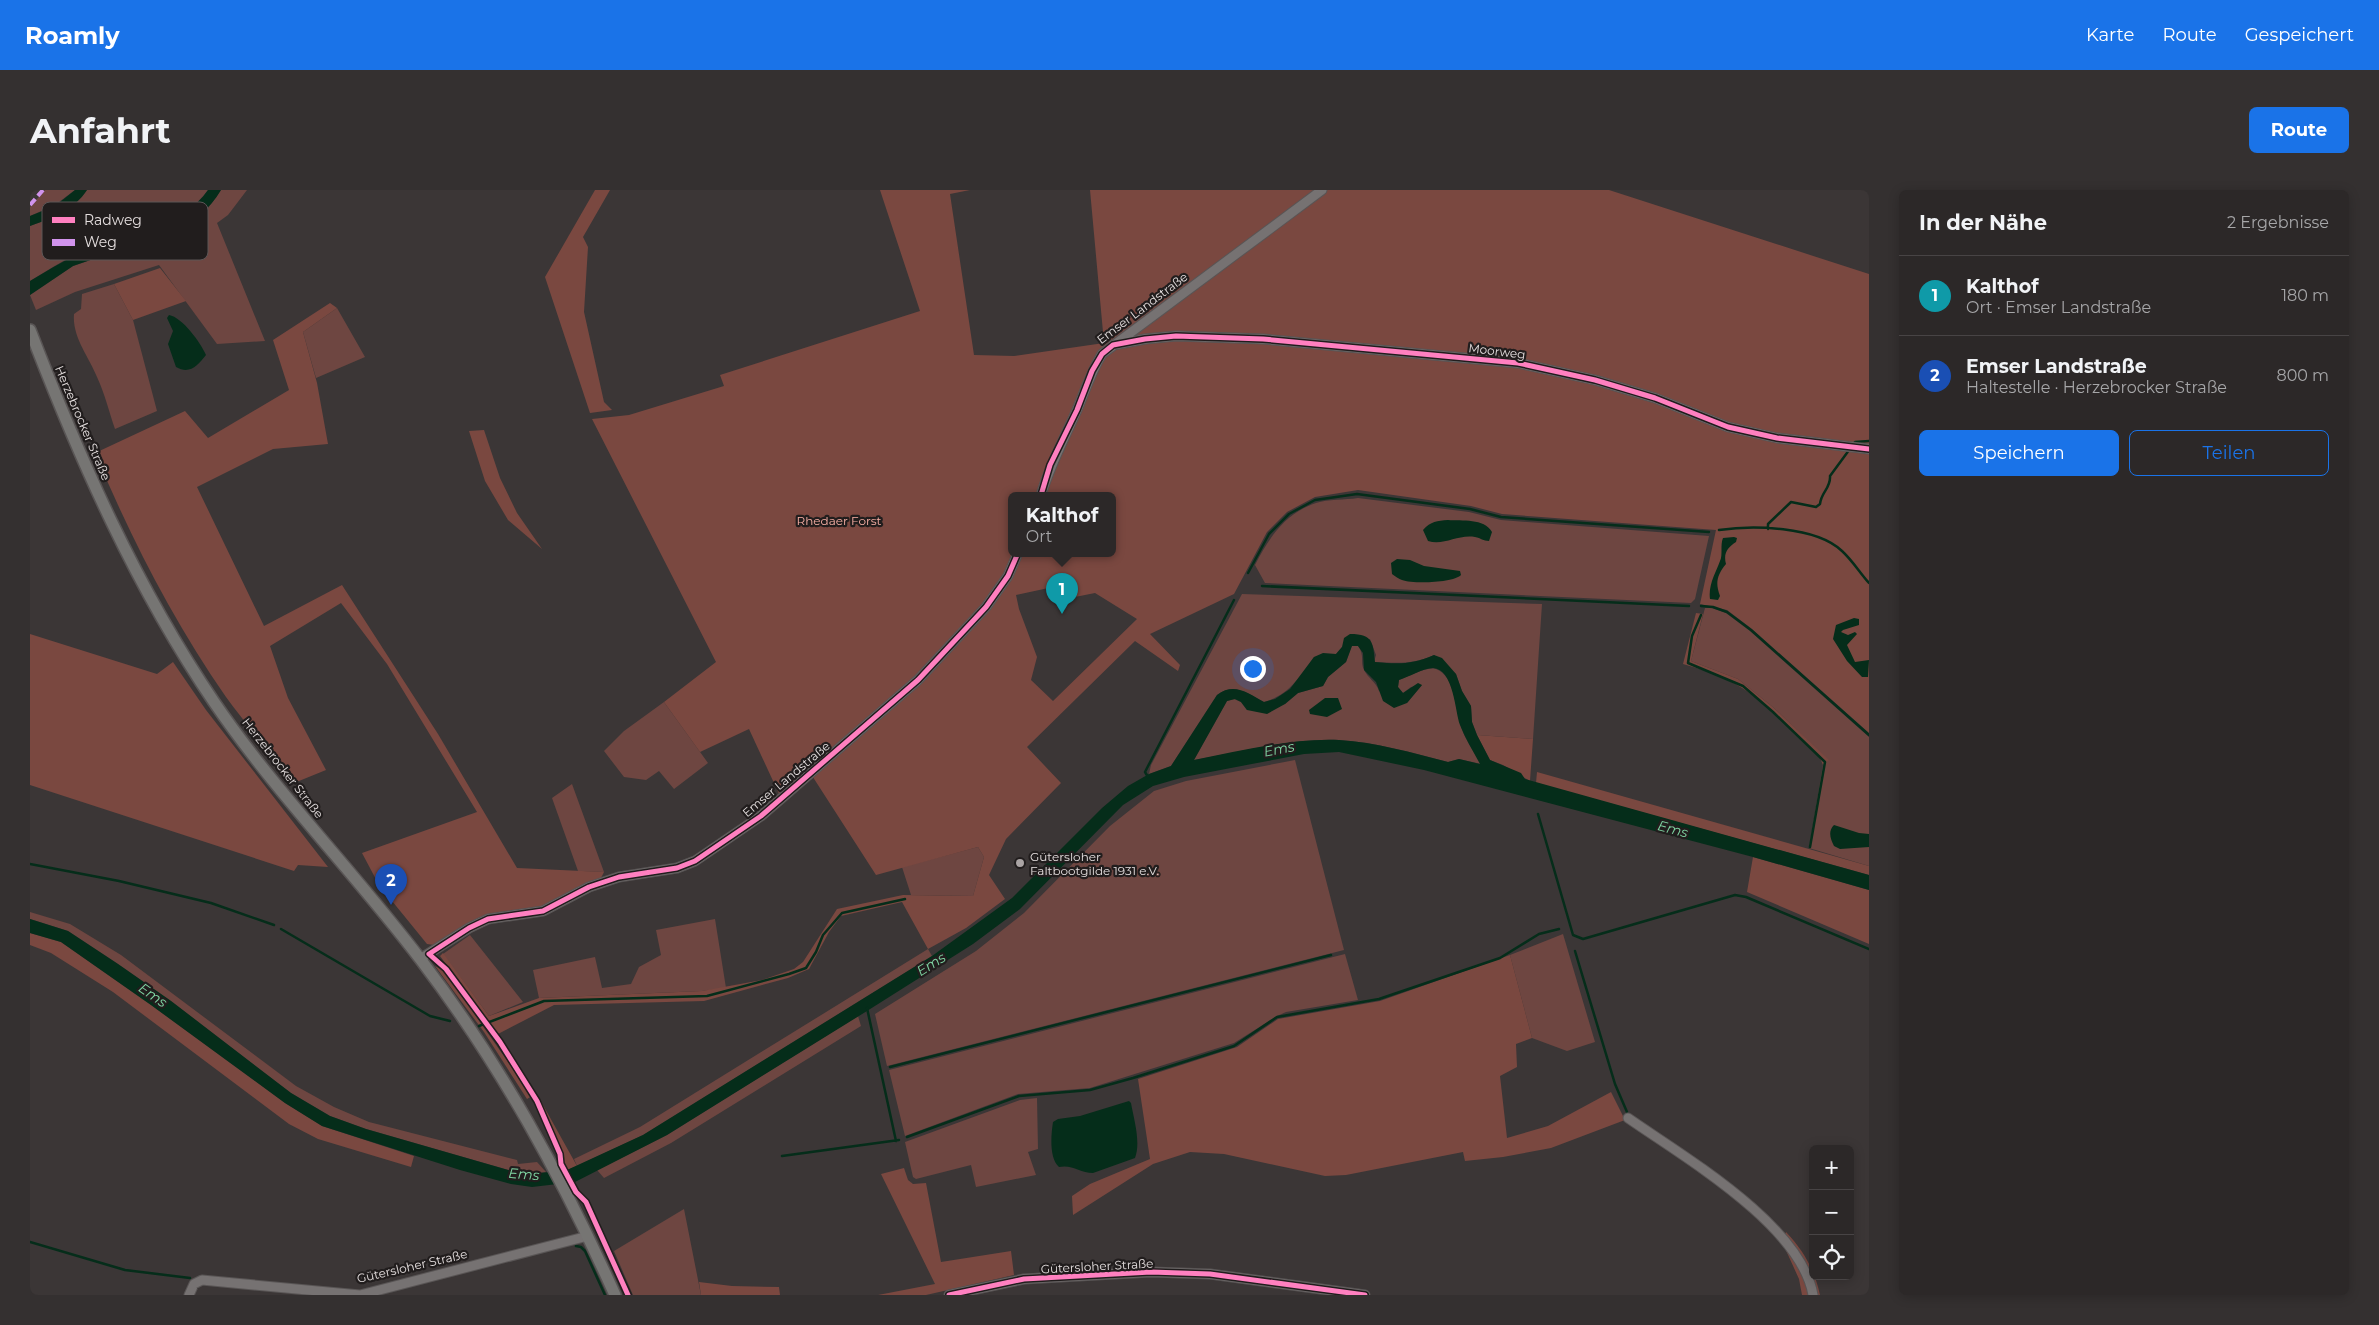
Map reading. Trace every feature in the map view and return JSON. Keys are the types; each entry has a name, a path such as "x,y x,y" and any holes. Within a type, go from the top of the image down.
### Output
{"main road":[{"name":"Herzebrocker Straße","path":"30,330 111,524 152,603 182,654 216,705 279,788 420,959 477,1037 540,1141 588,1236"},
{"path":"588,1236 615,1295"}],"street":[{"name":"Emser Landstraße","path":"1042,492 1050,465 1077,410 1092,371 1102,354 1322,190"},
{"name":"Moorweg","path":"1113,345 1176,336 1263,339 1518,363 1595,380 1655,398 1728,427 1777,438 1869,449"},
{"name":"Emser Landstraße","path":"420,959 469,928 488,919 543,911 589,887 619,877 677,868 695,861 761,816 918,680 986,607 1008,576 1016,557"},
{"path":"1628,1118 1704,1170 1778,1232 1805,1268 1814,1295"},
{"name":"Gütersloher Straße","path":"189,1295 194,1284 202,1280 360,1294 588,1236"},
{"name":"Gütersloher Straße","path":"949,1295 1024,1279 1151,1272 1210,1274 1365,1295"}],"shaded area":[{"path":"45,190 75,190 59,202 42,202 42,211 30,216 30,207"},
{"path":"87,190 208,190 198,202 77,202"},
{"path":"221,190 247,190 228,215 217,223 265,341 217,344 159,265 75,292 36,310 30,295 73,266 90,260 208,260 208,208"},
{"path":"42,221 42,260 64,260 30,281 30,226"},
{"path":"114,284 133,320 157,411 115,429 105,396 94,369 78,339 74,322 74,314 81,309 82,294"},
{"path":"337,308 365,357 316,378 303,332"},
{"path":"1358,498 1469,512 1501,520 1709,536 1695,599 1691,603 1265,583 1255,565 1272,536 1287,520 1305,507 1316,503"},
{"path":"1242,594 1542,604 1533,739 1477,735 1472,722 1471,706 1462,691 1456,674 1434,655 1411,662 1374,662 1376,655 1370,639 1342,647 1336,654 1314,657 1293,684 1273,699 1264,702 1235,689 1223,691 1217,695 1171,766 1149,774 1151,765"},
{"path":"1705,608 1712,608 1726,613 1750,631 1869,737 1869,866 1809,848 1823,765 1828,760 1774,708 1738,679 1691,661"},
{"path":"1352,645 1358,646 1360,649 1364,670 1379,691 1407,703 1422,685 1411,687 1403,693 1398,687 1399,680 1432,668 1442,672 1447,678 1453,693 1464,733 1481,764 1459,759 1448,762 1380,745 1339,740 1284,743 1194,760 1227,701 1234,699 1241,702 1247,710 1285,704 1298,693 1323,686 1328,677 1346,662"},
{"path":"664,702 708,763 674,789 659,771 646,780 624,777 604,751 624,731"},
{"path":"1295,760 1344,950 887,1066 875,1014 976,951 1024,913 1110,826 1154,791 1186,781"},
{"path":"572,784 604,872 578,871 552,798"},
{"path":"978,847 984,857 973,896 911,895 902,867"},
{"path":"30,912 70,924 121,955 296,1086 334,1107 369,1122 517,1160 518,1164 537,1162 546,1172 531,1174 512,1171 366,1129 330,1116 291,1093 171,1001 118,964 68,931 30,919"},
{"path":"715,919 726,988 702,991 539,998 533,970 595,957 602,988 631,984 639,967 661,955 656,930"},
{"path":"1563,934 1595,1042 1567,1051 1532,1038 1510,955"},
{"path":"470,935 523,1002 489,1016 443,954"},
{"path":"928,949 932,956 643,1135 577,1166 574,1159 640,1127"},
{"path":"1345,954 1358,1000 1286,1012 1234,1043 1090,1088 1018,1094 905,1136 889,1070"},
{"path":"858,1016 861,1026 671,1143 604,1178 597,1170 667,1135"},
{"path":"1037,1098 1038,1149 1028,1152 1036,1175 976,1187 971,1165 916,1179 913,1177 905,1142 1020,1100"},
{"path":"684,1209 701,1295 633,1295 614,1251"}],"green space":[{"path":"595,190 610,190 583,237 588,247 584,312 604,402 612,410 590,413 545,277"},
{"name":"Rhedaer Forst","path":"880,190 970,190 950,194 974,355 1014,356 1104,343 1090,190 1609,190 1869,274 1869,733 1752,629 1727,610 1700,604 1716,530 1502,514 1471,506 1358,490 1315,497 1287,512 1267,532 1234,594 1150,634 1180,665 1178,671 1135,641 1027,747 1061,783 1006,839 989,875 1005,899 966,928 928,949 902,902 841,916 829,932 809,969 788,978 704,1001 554,1005 498,1034 440,956 443,953 489,1016 539,998 702,991 762,980 794,969 803,962 837,909 903,895 973,896 984,857 978,847 876,875 809,771 780,796 749,729 700,752 664,702 716,662 592,419 629,415 724,386 720,375 920,311","holes":["1067,584 1070,598 1095,593 1137,619 1053,701 1031,680 1037,657 1019,609 1016,595"]},
{"path":"160,268 186,301 133,320 114,284"},
{"path":"330,303 337,308 303,332 317,383 328,444 273,449 197,487 264,626 342,585 438,734 517,868 604,872 600,880 543,907 468,925 434,945 427,944 379,885 362,853 477,812 387,664 341,603 270,646 288,698 326,770 294,783 242,719 188,639 138,548 95,453 185,411 208,438 289,390 273,340"},
{"path":"484,430 500,478 517,513 542,549 508,520 485,481 469,431"},
{"path":"1696,613 1703,614 1691,661 1738,679 1774,708 1829,760 1823,765 1820,758 1769,709 1731,681 1683,664"},
{"path":"30,634 157,674 173,662 206,710 328,867 298,865 294,871 30,785"},
{"path":"1477,735 1533,739 1530,781 1503,765 1490,760"},
{"path":"1537,772 1869,866 1869,875 1536,783"},
{"path":"1753,857 1869,890 1869,944 1747,892"},
{"path":"30,933 61,942 285,1103 322,1126 414,1156 411,1167 318,1139 289,1124 113,992 51,953 30,945"},
{"path":"1510,955 1532,1038 1516,1044 1517,1067 1500,1076 1507,1138 1548,1126 1611,1092 1625,1120 1551,1148 1503,1157 1465,1161 1463,1152 1346,1175 1325,1176 1224,1154 1190,1152 1153,1164 1073,1215 1072,1196 1090,1184 1150,1159 1138,1079 1237,1047 1278,1019 1380,1001"},
{"path":"435,966 444,971 532,1096 527,1099 484,1032"},
{"path":"538,1096 577,1166 567,1170 561,1159 562,1153"},
{"path":"904,1168 908,1180 913,1184 926,1183 941,1262 1011,1251 1014,1275 926,1295 878,1295 935,1284 881,1174"},
{"path":"1786,1232 1808,1262 1809,1276 1796,1249 1785,1235"},
{"path":"1784,1246 1801,1270 1810,1295 1802,1295 1799,1279"},
{"path":"1810,1280 1816,1280 1820,1295 1816,1295"},
{"path":"699,1282 732,1286 779,1287 780,1295 701,1295"}],"water":[{"path":"75,190 87,190 77,202 60,202"},
{"path":"208,190 221,190 208,207 208,202 198,202"},
{"path":"42,211 42,221 30,226 30,216"},
{"path":"66,260 90,260 73,266 30,295 30,281"},
{"path":"169,315 180,320 185,325 196,338 206,355 193,368 185,370 176,367 168,344 173,331 167,318"},
{"path":"1448,520 1472,521 1484,524 1492,532 1489,541 1477,537 1463,537 1440,542 1428,541 1423,530 1434,522"},
{"path":"1723,538 1737,538 1736,542 1727,551 1725,557 1726,564 1718,579 1720,596 1718,600 1710,599 1711,584 1721,559"},
{"path":"1397,559 1410,560 1424,566 1460,571 1461,575 1450,580 1433,582 1402,580 1392,574 1391,563"},
{"path":"1854,618 1859,619 1859,625 1841,632 1848,635 1855,632 1857,634 1847,645 1855,662 1869,660 1868,677 1862,677 1847,661 1833,639 1836,625"},
{"name":"Ems","path":"1350,634 1358,634 1368,638 1373,645 1375,662 1405,663 1418,661 1434,655 1442,658 1456,674 1462,691 1471,706 1472,722 1477,735 1490,760 1521,773 1525,779 1869,875 1869,890 1753,857 1424,770 1339,752 1304,754 1184,777 1153,786 1123,805 1020,909 973,944 867,1011 667,1135 575,1182 532,1187 511,1184 460,1170 322,1126 285,1103 61,942 30,933 30,919 68,931 171,1001 291,1093 330,1116 366,1129 512,1171 531,1174 567,1170 643,1135 932,956 1012,898 1102,808 1128,786 1149,774 1171,766 1217,695 1229,689 1235,689 1247,692 1264,702 1275,699 1290,689 1314,657 1323,653 1336,654 1342,647 1344,638","holes":["1352,646 1358,646 1363,653 1364,670 1376,682 1383,701 1394,708 1407,703 1422,685 1418,683 1403,693 1398,687 1399,680 1429,668 1440,670 1449,683 1460,725 1480,764 1459,759 1448,762 1380,745 1339,740 1284,743 1194,760 1227,701 1235,699 1241,702 1247,710 1267,714 1285,704 1298,693 1323,686 1328,677 1346,662"]},
{"path":"1325,698 1338,698 1342,709 1327,717 1310,714 1309,710"},
{"path":"1834,825 1859,833 1869,834 1869,847 1840,849 1834,846 1830,835"},
{"path":"1129,1101 1131,1103 1137,1138 1135,1158 1093,1173 1064,1166 1059,1167 1052,1152 1053,1122 1058,1119 1080,1116"}],"waterway":[{"path":"1768,529 1768,524 1791,502 1816,507 1820,504 1829,484 1830,476 1855,442 1869,441"},
{"path":"1248,573 1269,534 1289,514 1315,500 1357,494 1470,509 1501,517 1709,532"},
{"path":"1719,530 1733,528 1783,529 1816,536 1842,551 1869,583"},
{"path":"1262,586 1689,606"},
{"path":"1148,777 1145,772 1234,600"},
{"path":"1701,606 1713,607 1727,612 1751,630 1869,735"},
{"path":"1701,615 1692,636 1688,663 1743,686 1825,762 1810,847"},
{"path":"1538,814 1573,935 1583,939 1735,895 1746,897 1869,949"},
{"path":"30,864 119,881 211,903 274,925"},
{"path":"479,1026 544,1001 707,996 789,974 806,968 816,952 823,935 842,913 905,899"},
{"path":"281,929 430,1016 450,1021"},
{"path":"907,1137 1019,1096 1090,1090 1234,1046 1277,1017 1379,999 1500,958 1539,934 1559,929"},
{"path":"1575,951 1615,1084 1627,1112"},
{"path":"890,1067 1331,955"},
{"path":"867,1008 896,1141"},
{"path":"782,1156 899,1140"},
{"path":"30,1242 125,1270 190,1278"},
{"path":"576,1246 581,1247 585,1251 605,1295"}],"marked path":[{"path":"30,205 43,190"}],"cycle path":[{"path":"1042,492 1050,465 1077,410 1092,371 1102,354 1113,345 1176,336 1263,339 1518,363 1595,380 1655,398 1728,427 1777,438 1869,449"},
{"path":"628,1295 586,1202 576,1192 561,1164 560,1154 537,1101 500,1042 446,969 429,954 469,928 488,919 543,911 589,887 619,877 677,868 695,861 761,816 918,680 986,607 1008,576 1016,557"},
{"path":"949,1295 1024,1279 1151,1272 1210,1274 1365,1295"}],"place":[{"name":"Kalthof","path":"1062,614"},
{"name":"Gütersloher Faltbootgilde 1931 e.V.","path":"1020,863"},
{"name":"Emser Landstraße","path":"391,905"}]}
